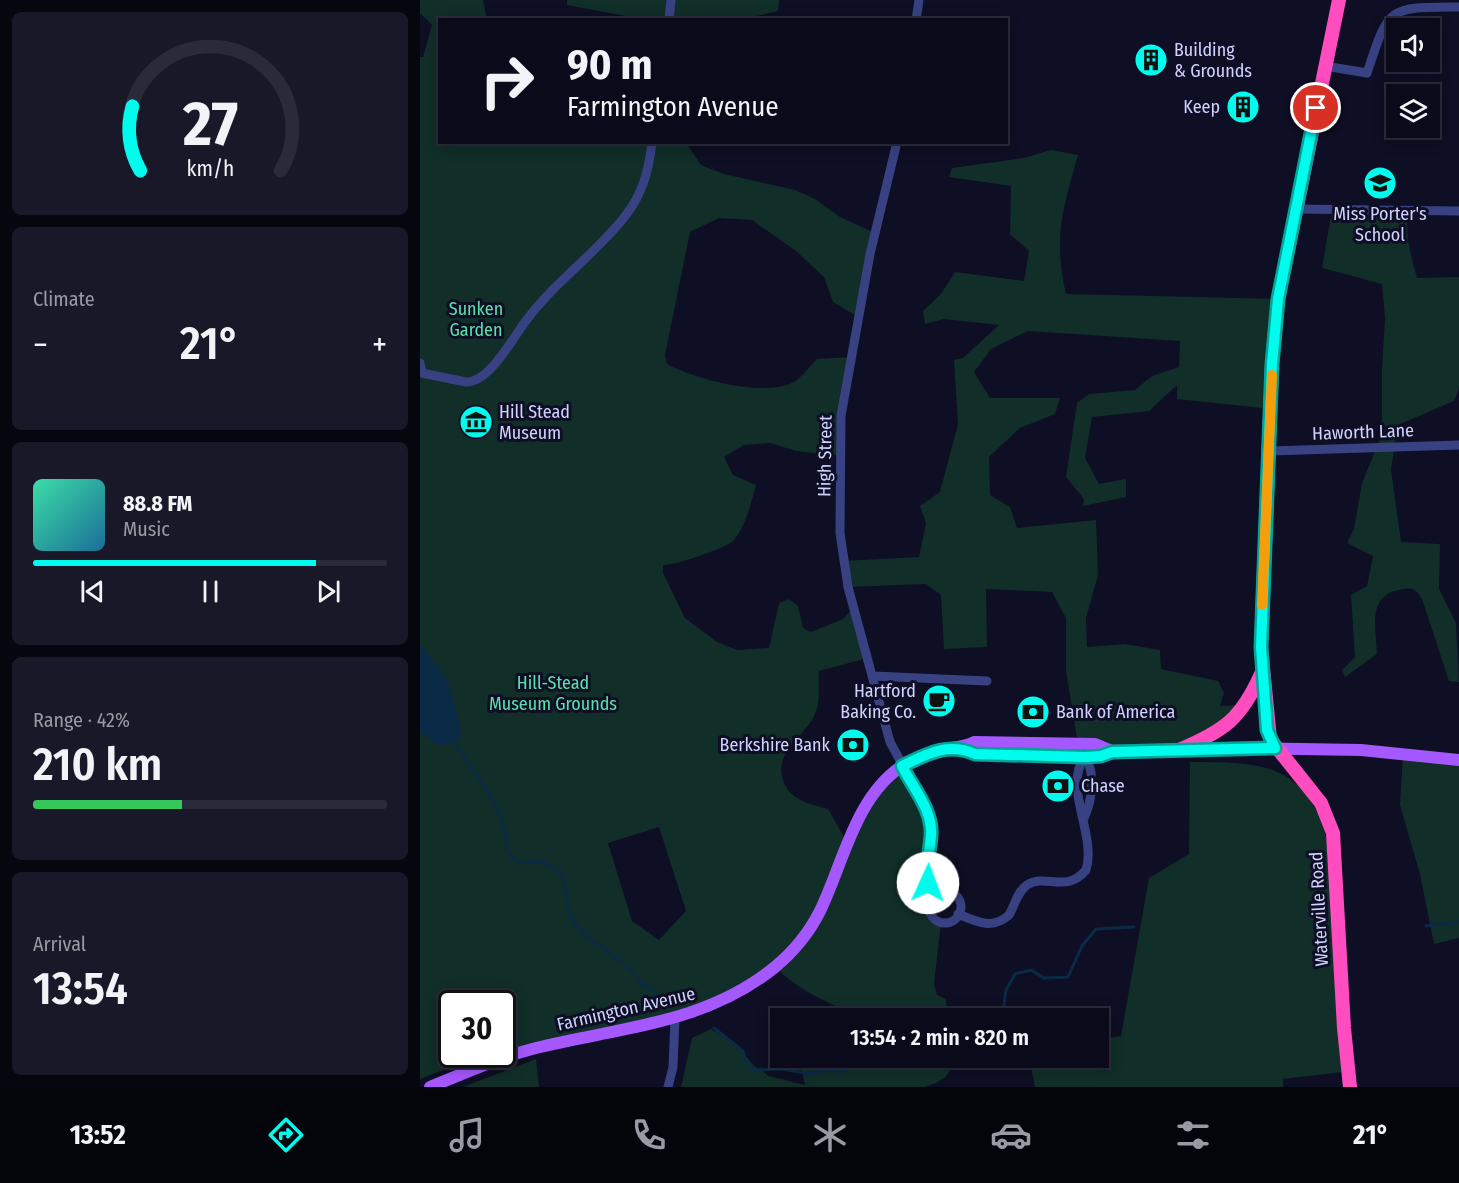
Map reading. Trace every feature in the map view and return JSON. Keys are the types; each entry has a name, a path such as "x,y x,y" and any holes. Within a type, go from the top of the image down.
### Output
{"highway":[{"path":"1275,748 1267,730 1262,672 1268,451 1278,299 1339,0"},
{"path":"1179,750 1218,733 1233,721 1244,709 1262,672"},
{"name":"Waterville Road","path":"1275,748 1322,803 1333,832 1344,1028 1350,1087"}],"main road":[{"name":"Farmington Avenue","path":"430,1087 534,1048 705,1010 756,982 793,951 819,913 862,813 887,779 902,766 941,749 961,748 974,742 1095,744 1112,752"},
{"name":"Farmington Avenue","path":"961,748 975,754 1085,757 1101,756 1112,752 1179,750 1275,748 1361,750 1459,760"}],"street":[{"path":"669,18 671,0"},
{"path":"916,18 919,0"},
{"path":"1325,66 1367,73 1381,29 1388,19 1400,10 1459,7"},
{"path":"420,363 422,373 466,382 473,382 488,373 529,316 626,215 645,180 652,144"},
{"name":"High Street","path":"897,144 870,254 841,416 842,561 890,742 926,808 930,822 932,834 926,871 928,883 935,895"},
{"path":"1295,209 1459,211"},
{"name":"Haworth Lane","path":"1268,451 1459,445"},
{"path":"873,676 987,681"},
{"path":"958,914 977,922 992,924 1009,915 1015,900 1027,885 1036,882 1070,882 1082,875 1089,860 1084,818 1079,805 1078,765 1085,757"},
{"path":"945,891 955,895 960,904 958,914 946,923 936,920 929,908 935,895 945,891"},
{"path":"668,1087 673,1067 675,1018"}],"green space":[{"name":"Hill-Stead Museum Grounds","path":"420,0 483,0 487,18 438,18 438,144 687,144 701,165 724,174 795,190 815,199 840,217 875,233 858,317 833,302 824,277 796,251 752,220 719,218 690,232 665,355 667,364 712,381 765,388 794,382 817,359 851,357 841,456 796,451 770,443 744,445 724,457 733,475 756,485 748,514 738,535 721,548 688,560 663,565 663,573 685,618 717,642 737,650 769,648 779,603 789,599 798,606 803,628 811,632 843,619 854,607 868,658 819,671 817,708 807,727 783,759 781,769 783,780 795,797 828,809 848,844 862,813 902,766 930,822 928,862 935,895 929,908 933,918 941,923 934,984 937,995 946,999 947,1008 841,1008 805,990 776,967 735,995 516,1056 516,990 438,990 438,1068 448,1068 420,1079 420,57 423,57 432,25 420,13","holes":["659,827 686,911 659,940 632,921 608,843"]},
{"path":"567,0 779,0 778,11 748,18 631,18 567,5"},
{"path":"1051,150 1078,155 1064,208 1060,239 1060,256 1066,294 1278,299 1271,409 1177,399 1177,385 1149,411 1092,417 1085,458 1099,484 1126,479 1126,497 1083,506 1084,499 1066,477 1077,403 1089,394 1135,390 1152,376 1179,367 1180,341 1028,331 991,349 974,372 990,398 1060,398 1055,414 1020,428 989,457 990,495 1010,507 1017,528 1096,520 1098,575 1086,618 1087,647 1125,644 1160,650 1161,669 1218,681 1224,693 1220,706 1240,705 1244,709 1179,750 1112,751 1077,738 1066,671 1066,618 1052,592 986,589 987,647 944,649 941,595 926,584 848,587 842,561 919,557 926,523 920,506 940,492 958,424 954,360 963,358 999,325 944,319 925,324 923,311 941,294 955,272 1024,281 1029,251 1010,234 1011,186 949,177 952,168 1024,158"},
{"path":"1332,209 1409,210 1408,236 1417,278 1459,277 1459,389 1454,401 1398,425 1391,469 1401,542 1440,544 1439,589 1456,623 1459,682 1449,681 1422,599 1410,589 1389,593 1378,606 1375,624 1377,654 1345,677 1342,670 1355,657 1351,595 1367,586 1373,556 1347,543 1354,529 1362,483 1382,434 1385,318 1382,284 1322,268"},
{"path":"1403,754 1459,760 1459,938 1434,944 1420,874 1400,805"},
{"path":"1190,762 1240,763 1261,767 1280,773 1296,783 1309,798 1320,819 1329,847 1342,1072 1283,1079 1283,1087 1035,1087 1031,1068 1109,1068 1109,1038 1121,1036 1149,878 1189,854"},
{"path":"711,1029 736,1044 753,1065 769,1076 805,1085 801,1068 950,1068 945,1077 925,1087 681,1087 692,1038"},
{"path":"536,1059 539,1087 463,1087 516,1068"}],"water":[{"path":"420,644 448,681 461,729 460,737 454,742 439,746 420,732"}],"waterway":[{"path":"452,739 496,806 506,835 507,850 518,863 541,861 562,875 569,911 576,925 626,966 642,985 650,988 668,1005"},
{"path":"1426,926 1459,922"},
{"path":"1003,1008 1006,990 1015,974 1031,970 1044,978 1068,977 1082,946 1096,929 1134,927"},
{"path":"714,1028 743,1051 746,1063 753,1070 782,1069 810,1074 831,1069 839,1073 850,1068"}],"slow traffic":[{"path":"1262,605 1272,375"}],"place":[{"name":"Building & Grounds","path":"1151,60"},
{"name":"Keep","path":"1243,107"},
{"name":"Miss Porter's School","path":"1380,183"},
{"name":"Hill Stead Museum","path":"476,422"},
{"name":"Hartford Baking Co.","path":"939,701"},
{"name":"Bank of America","path":"1033,712"},
{"name":"Berkshire Bank","path":"853,745"},
{"name":"Chase","path":"1058,786"}],"route":[{"path":"928,883 926,871 932,834 930,822 926,808 902,766 928,753 941,749 961,748 975,754 1085,757 1101,756 1112,752 1275,748 1267,730 1261,647 1272,364 1278,299 1316,108"}],"park label":[{"name":"Sunken Garden","path":"476,319"}]}
